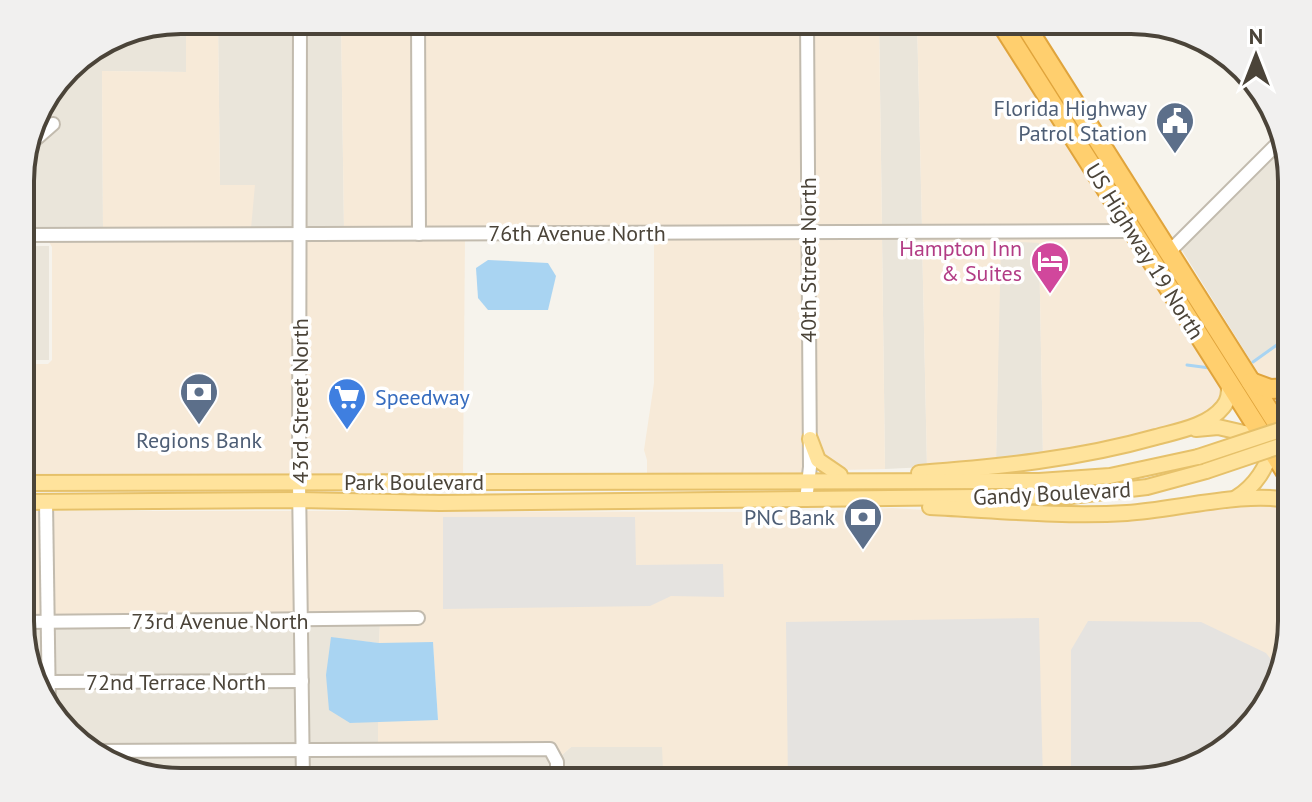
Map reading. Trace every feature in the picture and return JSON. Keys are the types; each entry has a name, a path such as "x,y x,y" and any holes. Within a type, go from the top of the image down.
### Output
{"highway":[{"name":"US Highway 19 North","path":"1008,34 1229,384 1278,439"},
{"path":"1021,34 1042,65 1054,72"},
{"name":"US Highway 19 North","path":"1031,34 1251,382 1278,436"},
{"path":"1251,382 1278,389"}],"main road":[{"path":"1184,429 1222,409 1228,398 1229,384"},
{"path":"806,481 822,475 898,474 1017,464 1089,454 1184,429 1218,427 1278,443"},
{"path":"810,439 818,460 840,475"},
{"name":"Gandy Boulevard","path":"806,481 1039,481 1110,476 1198,457 1278,445"},
{"name":"Gandy Boulevard","path":"806,500 1071,496 1147,487 1206,471 1278,445"},
{"path":"1232,500 1249,489 1278,450"},
{"name":"Park Boulevard","path":"34,484 806,481"},
{"path":"440,503 475,491 541,490 549,487 549,482"},
{"path":"553,502 555,495 569,490 669,490 693,482"},
{"path":"46,502 57,492 81,489 89,483"},
{"path":"846,499 1077,514 1153,511 1278,497"},
{"name":"Park Boulevard","path":"34,502 806,500"}],"street":[{"name":"43rd Street North","path":"300,34 299,482 303,768"},
{"path":"418,34 419,234"},
{"name":"40th Street North","path":"806,500 810,467 807,34"},
{"path":"42,133 53,124"},
{"path":"1169,252 1274,147"},
{"name":"76th Avenue North","path":"34,235 1132,231"},
{"path":"46,502 49,686"},
{"name":"73rd Avenue North","path":"34,622 418,618"},
{"name":"72nd Terrace North","path":"49,682 302,681"},
{"path":"113,751 550,749 557,768"}],"shaded area":[{"path":"186,34 187,72 102,71 103,230 34,230 35,162 39,142 59,125 54,118 46,123 64,91 99,59 134,42"},
{"path":"186,34 218,34 220,185 255,185 251,229 103,229 102,71 186,72"},
{"path":"218,34 296,34 297,229 251,229 220,186"},
{"path":"305,34 341,34 344,229 305,229"},
{"path":"341,34 802,34 803,227 344,229"},
{"path":"811,34 879,34 882,227 811,227"},
{"path":"879,34 917,34 922,227 882,227"},
{"path":"917,34 998,34 1056,119 1121,226 922,227"},
{"path":"1275,153 1278,171 1278,344 1252,363 1180,247"},
{"path":"882,236 922,236 927,467 885,469"},
{"path":"882,236 885,469 841,470 827,462 814,438 812,237"},
{"path":"922,236 1127,236 1222,391 1222,400 1215,408 1186,421 1077,451 1043,456 1039,243 1001,241 996,461 927,467"},
{"path":"654,237 803,237 806,466 803,475 647,476 644,450 654,383"},
{"path":"465,238 463,476 304,476 305,239"},
{"path":"297,239 295,476 34,478 34,364 48,364 52,360 52,247 49,242 34,240"},
{"path":"1000,241 1039,242 1043,456 996,461"},
{"path":"34,246 49,246 49,360 34,360"},
{"path":"1278,344 1278,382 1263,381 1252,363"},
{"path":"1237,504 1278,505 1278,631 1267,677 1248,711 1235,725 1221,738 1187,757 1150,767 663,768 662,747 571,747 558,755 551,743 378,745 378,720 438,719 433,643 379,643 380,624 422,623 422,614 306,616 304,511 802,512 892,508 1077,519 1181,513"},
{"path":"34,511 42,511 44,617 34,617"},
{"path":"50,511 295,511 298,616 53,617"},
{"path":"443,517 635,517 636,565 723,564 724,597 671,596 650,606 443,609"},
{"path":"1039,618 1043,768 788,768 786,622"},
{"path":"1088,621 1201,622 1266,653 1272,661 1267,677 1248,711 1221,738 1205,748 1187,757 1150,767 1071,768 1071,650"},
{"path":"380,624 379,643 331,638 350,723 378,720 378,745 307,745 307,625"},
{"path":"298,626 298,677 53,677 53,627"},
{"path":"34,627 44,627 45,675"},
{"path":"298,686 298,745 104,746 91,738 64,711 53,693 53,687"},
{"path":"571,747 663,747 674,768 559,768 558,755"},
{"path":"298,755 298,768 162,767 123,756"},
{"path":"307,755 547,755 553,763 553,768 307,768"}],"water":[{"path":"488,260 548,263 556,276 548,310 488,310 478,298 476,268"},
{"path":"331,637 379,643 433,642 438,720 350,723 329,710 326,675"}],"waterway":[{"path":"1253,362 1278,344"},
{"path":"1187,365 1210,368"}],"place":[{"name":"Florida Highway Patrol Station","path":"1175,155"},
{"name":"Hampton Inn & Suites","path":"1050,295"},
{"name":"Regions Bank","path":"199,426"},
{"name":"Speedway","path":"347,431"},
{"name":"PNC Bank","path":"863,551"}]}
